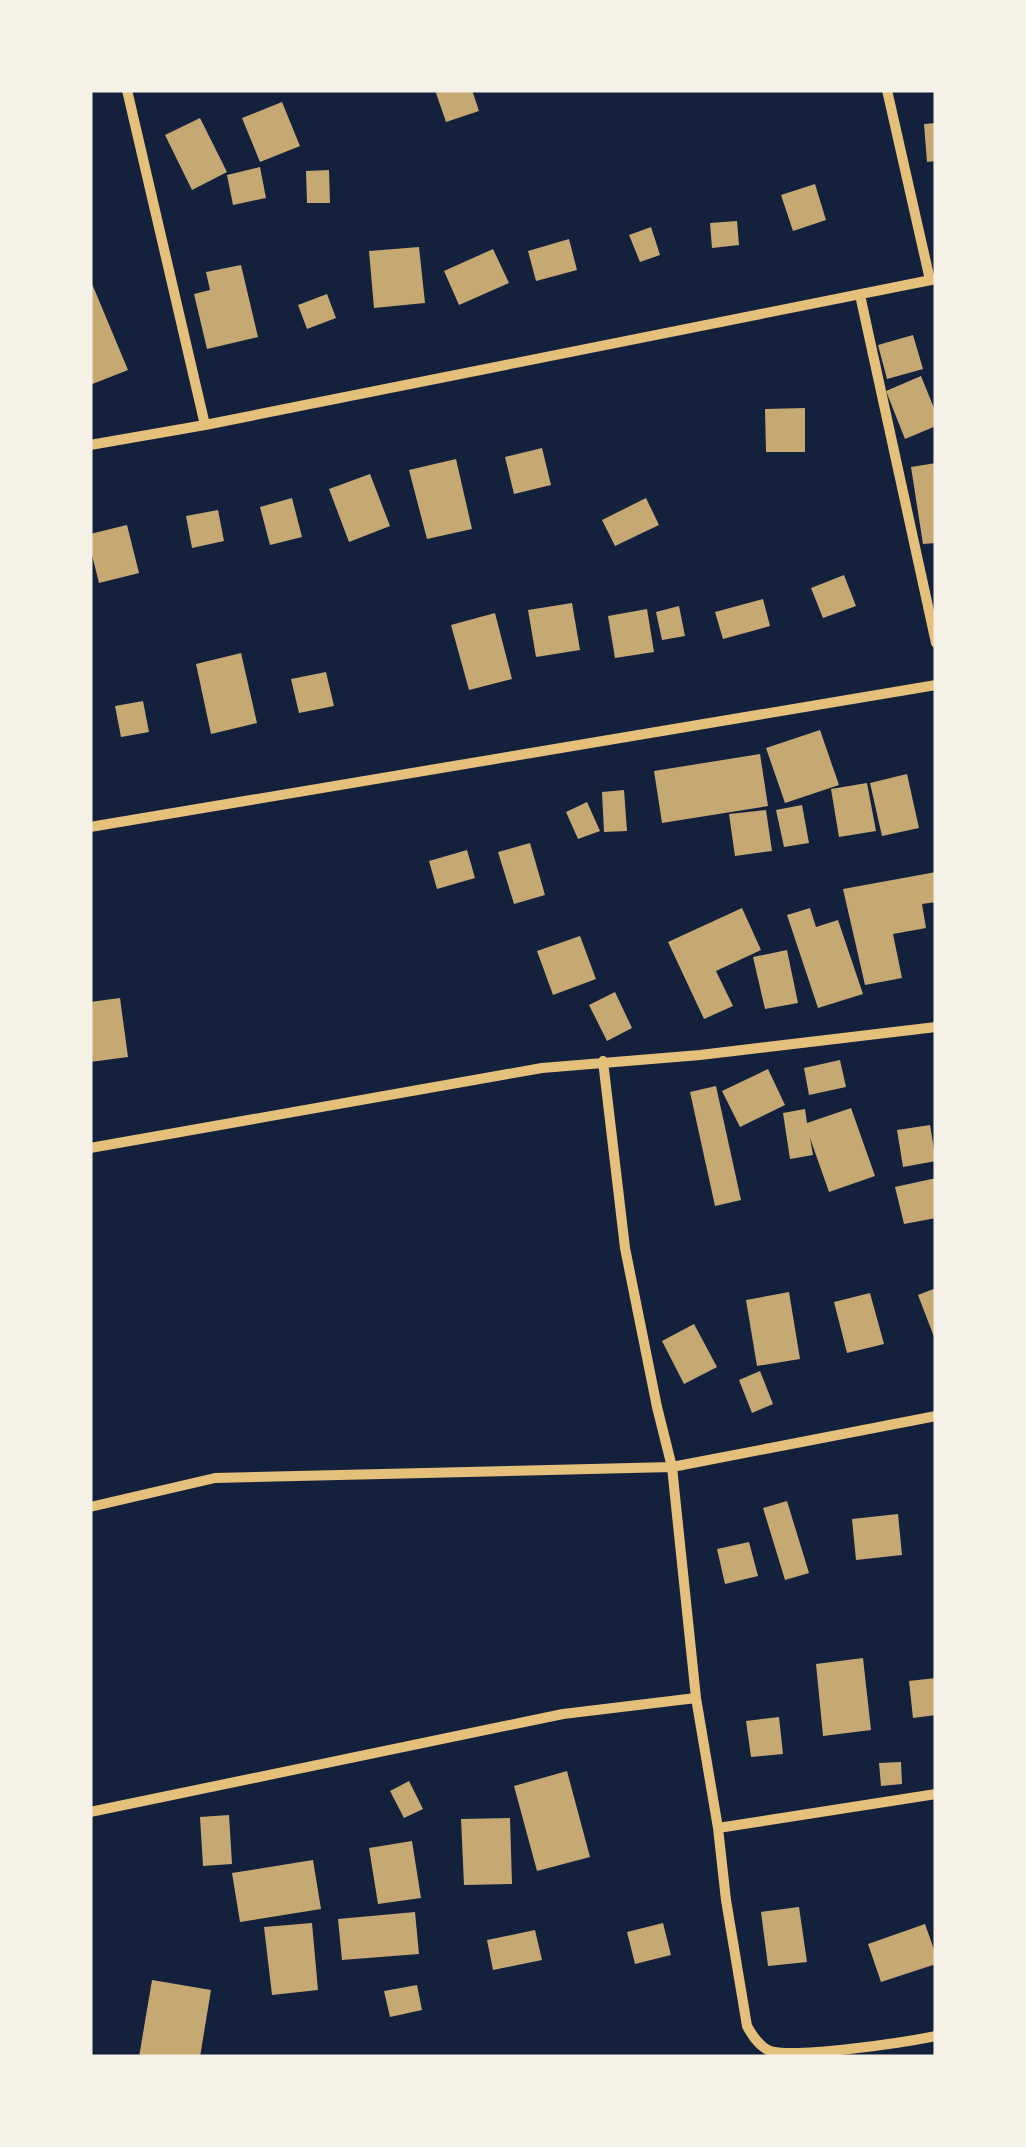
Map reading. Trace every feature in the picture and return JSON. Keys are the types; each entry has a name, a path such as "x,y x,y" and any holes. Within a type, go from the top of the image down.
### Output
{"street":[{"path":"127,90 205,425"},
{"path":"90,445 933,279 887,90"},
{"path":"860,295 936,643"},
{"path":"90,827 936,685"},
{"path":"90,1148 542,1068 936,1027"},
{"path":"603,1061 625,1248 672,1467 696,1698 747,2026 768,2050 796,2054 936,2036"},
{"path":"90,1507 215,1478 672,1467 936,1416"},
{"path":"90,1812 563,1714 696,1698"},
{"path":"718,1828 936,1794"}],"building":[{"path":"435,90 472,90 479,111 446,122"},
{"path":"282,102 300,146 260,162 242,118"},
{"path":"200,118 227,172 192,190 165,135"},
{"path":"936,123 936,161 927,162 924,124"},
{"path":"260,167 266,198 233,205 227,175"},
{"path":"329,170 330,203 307,203 306,171"},
{"path":"815,184 826,220 793,231 781,195"},
{"path":"737,221 739,245 712,248 710,223"},
{"path":"651,227 660,255 640,262 629,235"},
{"path":"569,239 577,270 536,281 528,251"},
{"path":"419,247 425,303 374,308 369,251"},
{"path":"493,249 509,283 459,305 444,271"},
{"path":"241,265 258,337 207,349 194,294 210,290 206,272"},
{"path":"90,279 128,370 90,385"},
{"path":"327,294 336,318 307,329 298,305"},
{"path":"913,335 923,369 887,379 878,345"},
{"path":"921,376 936,413 936,426 905,439 886,391"},
{"path":"805,408 805,452 766,452 765,409"},
{"path":"542,448 551,485 514,494 505,457"},
{"path":"456,459 472,529 427,539 409,470"},
{"path":"936,463 936,543 923,544 911,467"},
{"path":"370,474 390,526 349,542 329,489"},
{"path":"292,498 302,537 270,545 260,507"},
{"path":"646,498 659,525 615,546 602,520"},
{"path":"218,510 224,541 192,548 186,516"},
{"path":"127,525 139,573 99,583 90,534"},
{"path":"844,575 856,606 823,618 811,588"},
{"path":"763,599 770,626 723,639 715,612"},
{"path":"572,603 580,650 536,657 528,610"},
{"path":"679,606 685,636 662,640 656,612"},
{"path":"647,609 654,652 615,658 608,616"},
{"path":"495,613 512,679 469,690 451,625"},
{"path":"241,653 257,723 211,734 196,664"},
{"path":"326,672 334,706 299,713 291,679"},
{"path":"143,701 149,732 121,737 115,706"},
{"path":"820,730 839,785 785,803 766,748"},
{"path":"760,754 768,806 662,823 654,771"},
{"path":"907,774 919,828 882,836 870,783"},
{"path":"867,783 876,831 839,837 831,789"},
{"path":"624,790 627,831 604,832 602,792"},
{"path":"587,802 600,831 578,839 566,812"},
{"path":"802,805 809,843 784,847 776,810"},
{"path":"766,810 772,851 735,856 729,814"},
{"path":"530,843 545,895 514,904 498,852"},
{"path":"467,850 475,878 437,889 429,861"},
{"path":"936,872 936,902 922,904 926,928 893,934 902,978 865,985 843,889"},
{"path":"742,908 761,950 716,971 733,1006 704,1019 668,942"},
{"path":"810,908 816,927 838,920 863,994 818,1008 787,915"},
{"path":"580,936 596,979 553,995 537,951"},
{"path":"787,950 798,1003 765,1009 753,957"},
{"path":"615,992 632,1028 607,1041 589,1005"},
{"path":"120,998 128,1057 90,1062 90,1002"},
{"path":"840,1060 846,1087 809,1095 804,1068"},
{"path":"768,1069 785,1105 740,1127 722,1091"},
{"path":"716,1086 741,1200 715,1206 690,1092"},
{"path":"851,1108 875,1176 829,1192 810,1138 813,1155 790,1159 783,1113 805,1109 807,1123"},
{"path":"930,1125 936,1161 903,1167 897,1130"},
{"path":"936,1178 936,1218 904,1224 895,1187"},
{"path":"936,1288 936,1342 918,1295"},
{"path":"789,1292 800,1359 757,1366 746,1300"},
{"path":"870,1293 884,1344 847,1353 834,1302"},
{"path":"694,1324 717,1367 684,1384 662,1341"},
{"path":"760,1371 773,1404 752,1413 739,1380"},
{"path":"787,1501 809,1573 785,1580 763,1508"},
{"path":"898,1514 902,1555 856,1560 852,1519"},
{"path":"749,1542 758,1576 725,1584 717,1549"},
{"path":"863,1658 871,1730 823,1736 816,1664"},
{"path":"936,1678 936,1715 913,1718 909,1681"},
{"path":"779,1717 783,1754 751,1757 746,1721"},
{"path":"901,1762 902,1784 881,1786 879,1763"},
{"path":"567,1771 590,1857 537,1871 514,1786"},
{"path":"409,1781 423,1809 404,1818 390,1791"},
{"path":"229,1815 232,1864 203,1866 200,1817"},
{"path":"510,1818 512,1884 464,1885 461,1819"},
{"path":"412,1841 421,1898 378,1904 369,1848"},
{"path":"313,1860 321,1909 240,1922 232,1873"},
{"path":"799,1907 807,1962 768,1966 761,1912"},
{"path":"415,1912 419,1954 342,1960 338,1919"},
{"path":"312,1923 318,1990 272,1995 264,1927"},
{"path":"663,1923 671,1955 635,1964 627,1932"},
{"path":"925,1924 936,1964 881,1982 868,1944"},
{"path":"535,1930 542,1960 493,1970 487,1940"},
{"path":"152,1980 211,1990 200,2057 139,2057"},
{"path":"417,1985 422,2010 390,2017 384,1991"}]}
